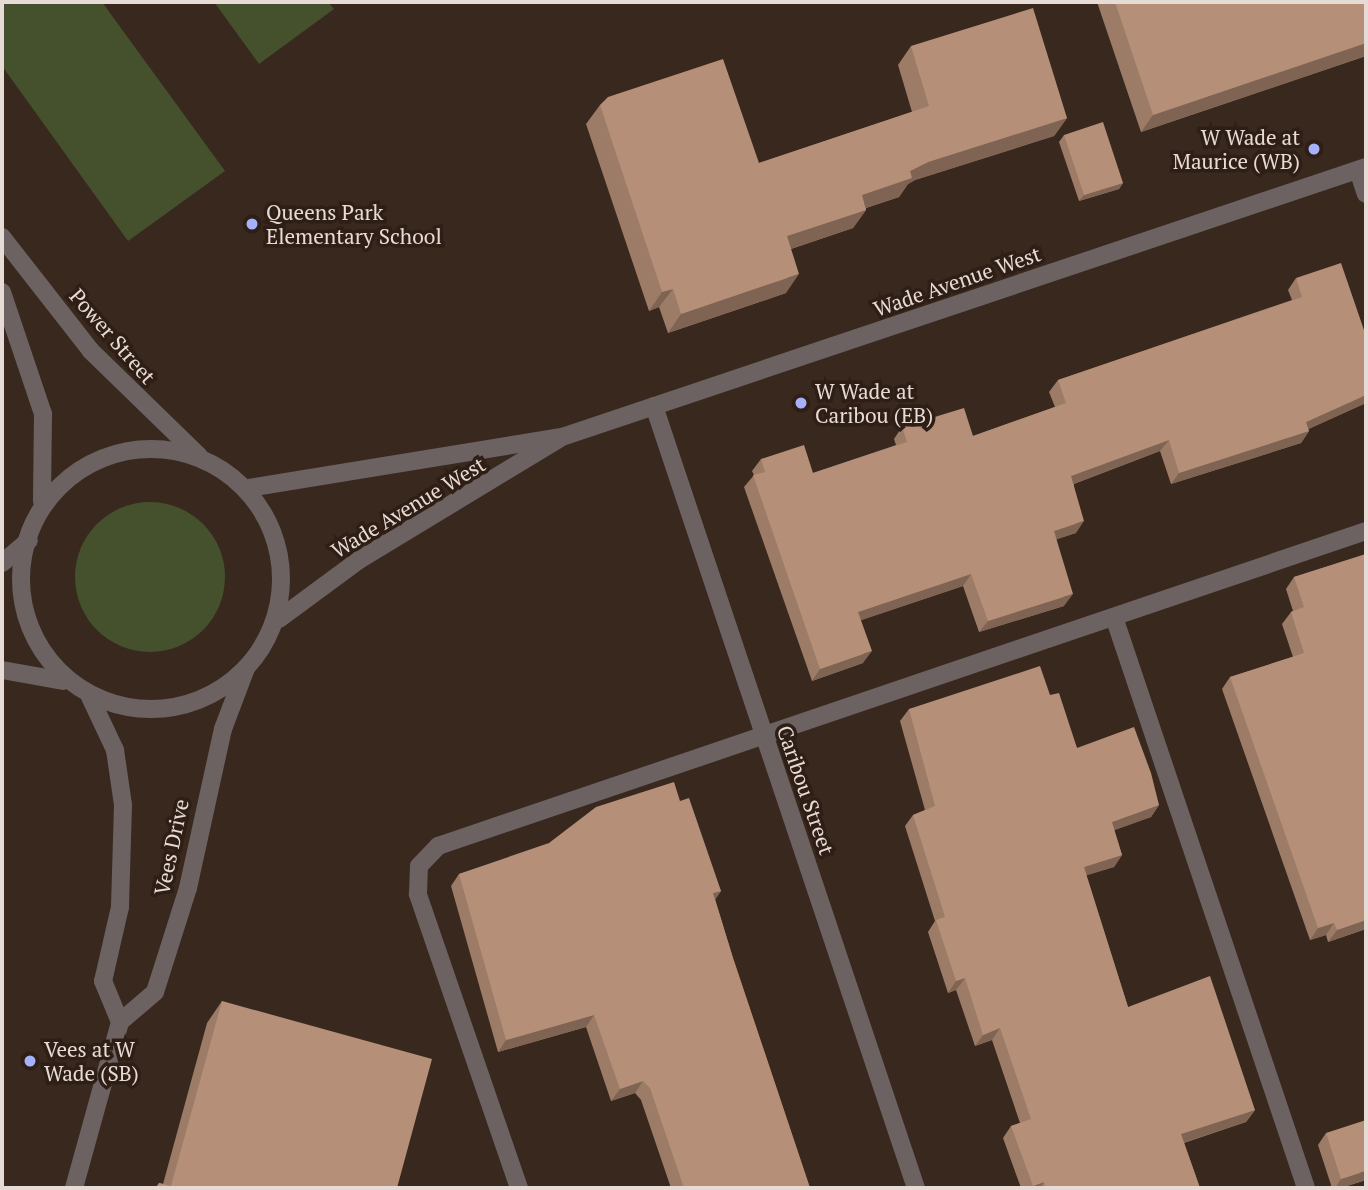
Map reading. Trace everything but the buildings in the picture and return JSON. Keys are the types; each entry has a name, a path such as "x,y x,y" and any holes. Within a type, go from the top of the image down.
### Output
{"street":[{"path":"1362,168 1366,194"},
{"name":"Wade Avenue West","path":"249,488 562,437 1362,168"},
{"name":"Power Street","path":"2,237 91,351 199,456"},
{"path":"2,292 43,414 42,501 20,578 24,617 42,657 63,681"},
{"name":"Caribou Street","path":"654,406 916,1188"},
{"name":"Wade Avenue West","path":"279,619 359,560 562,437"},
{"path":"2,670 63,681 90,696 148,709 181,704 221,688 246,667 279,619 285,578 278,533 249,488 199,456 153,449 111,457 72,476 42,501"},
{"path":"519,1188 418,894 419,866 438,846 1366,531"},
{"path":"2,563 29,540"},
{"path":"1114,617 1306,1188"},
{"name":"Vees Drive","path":"90,696 115,750 123,805 120,907 103,981 120,1022 155,992 188,888 223,729 246,667"},
{"path":"74,1188 120,1022"}],"green space":[{"path":"2,2 102,2 225,171 128,241 2,66"},
{"path":"214,2 328,2 334,9 259,64"},
{"path":"150,502 179,507 203,524 220,548 225,577 220,606 203,630 179,647 150,652 121,647 97,630 80,606 75,577 80,548 97,524 121,507"}],"place":[{"name":"W Wade at Maurice (WB)","path":"1314,149"},
{"name":"Queens Park Elementary School","path":"252,224"},
{"name":"W Wade at Caribou (EB)","path":"801,403"},
{"name":"Vees at W Wade (SB)","path":"30,1061"}]}
